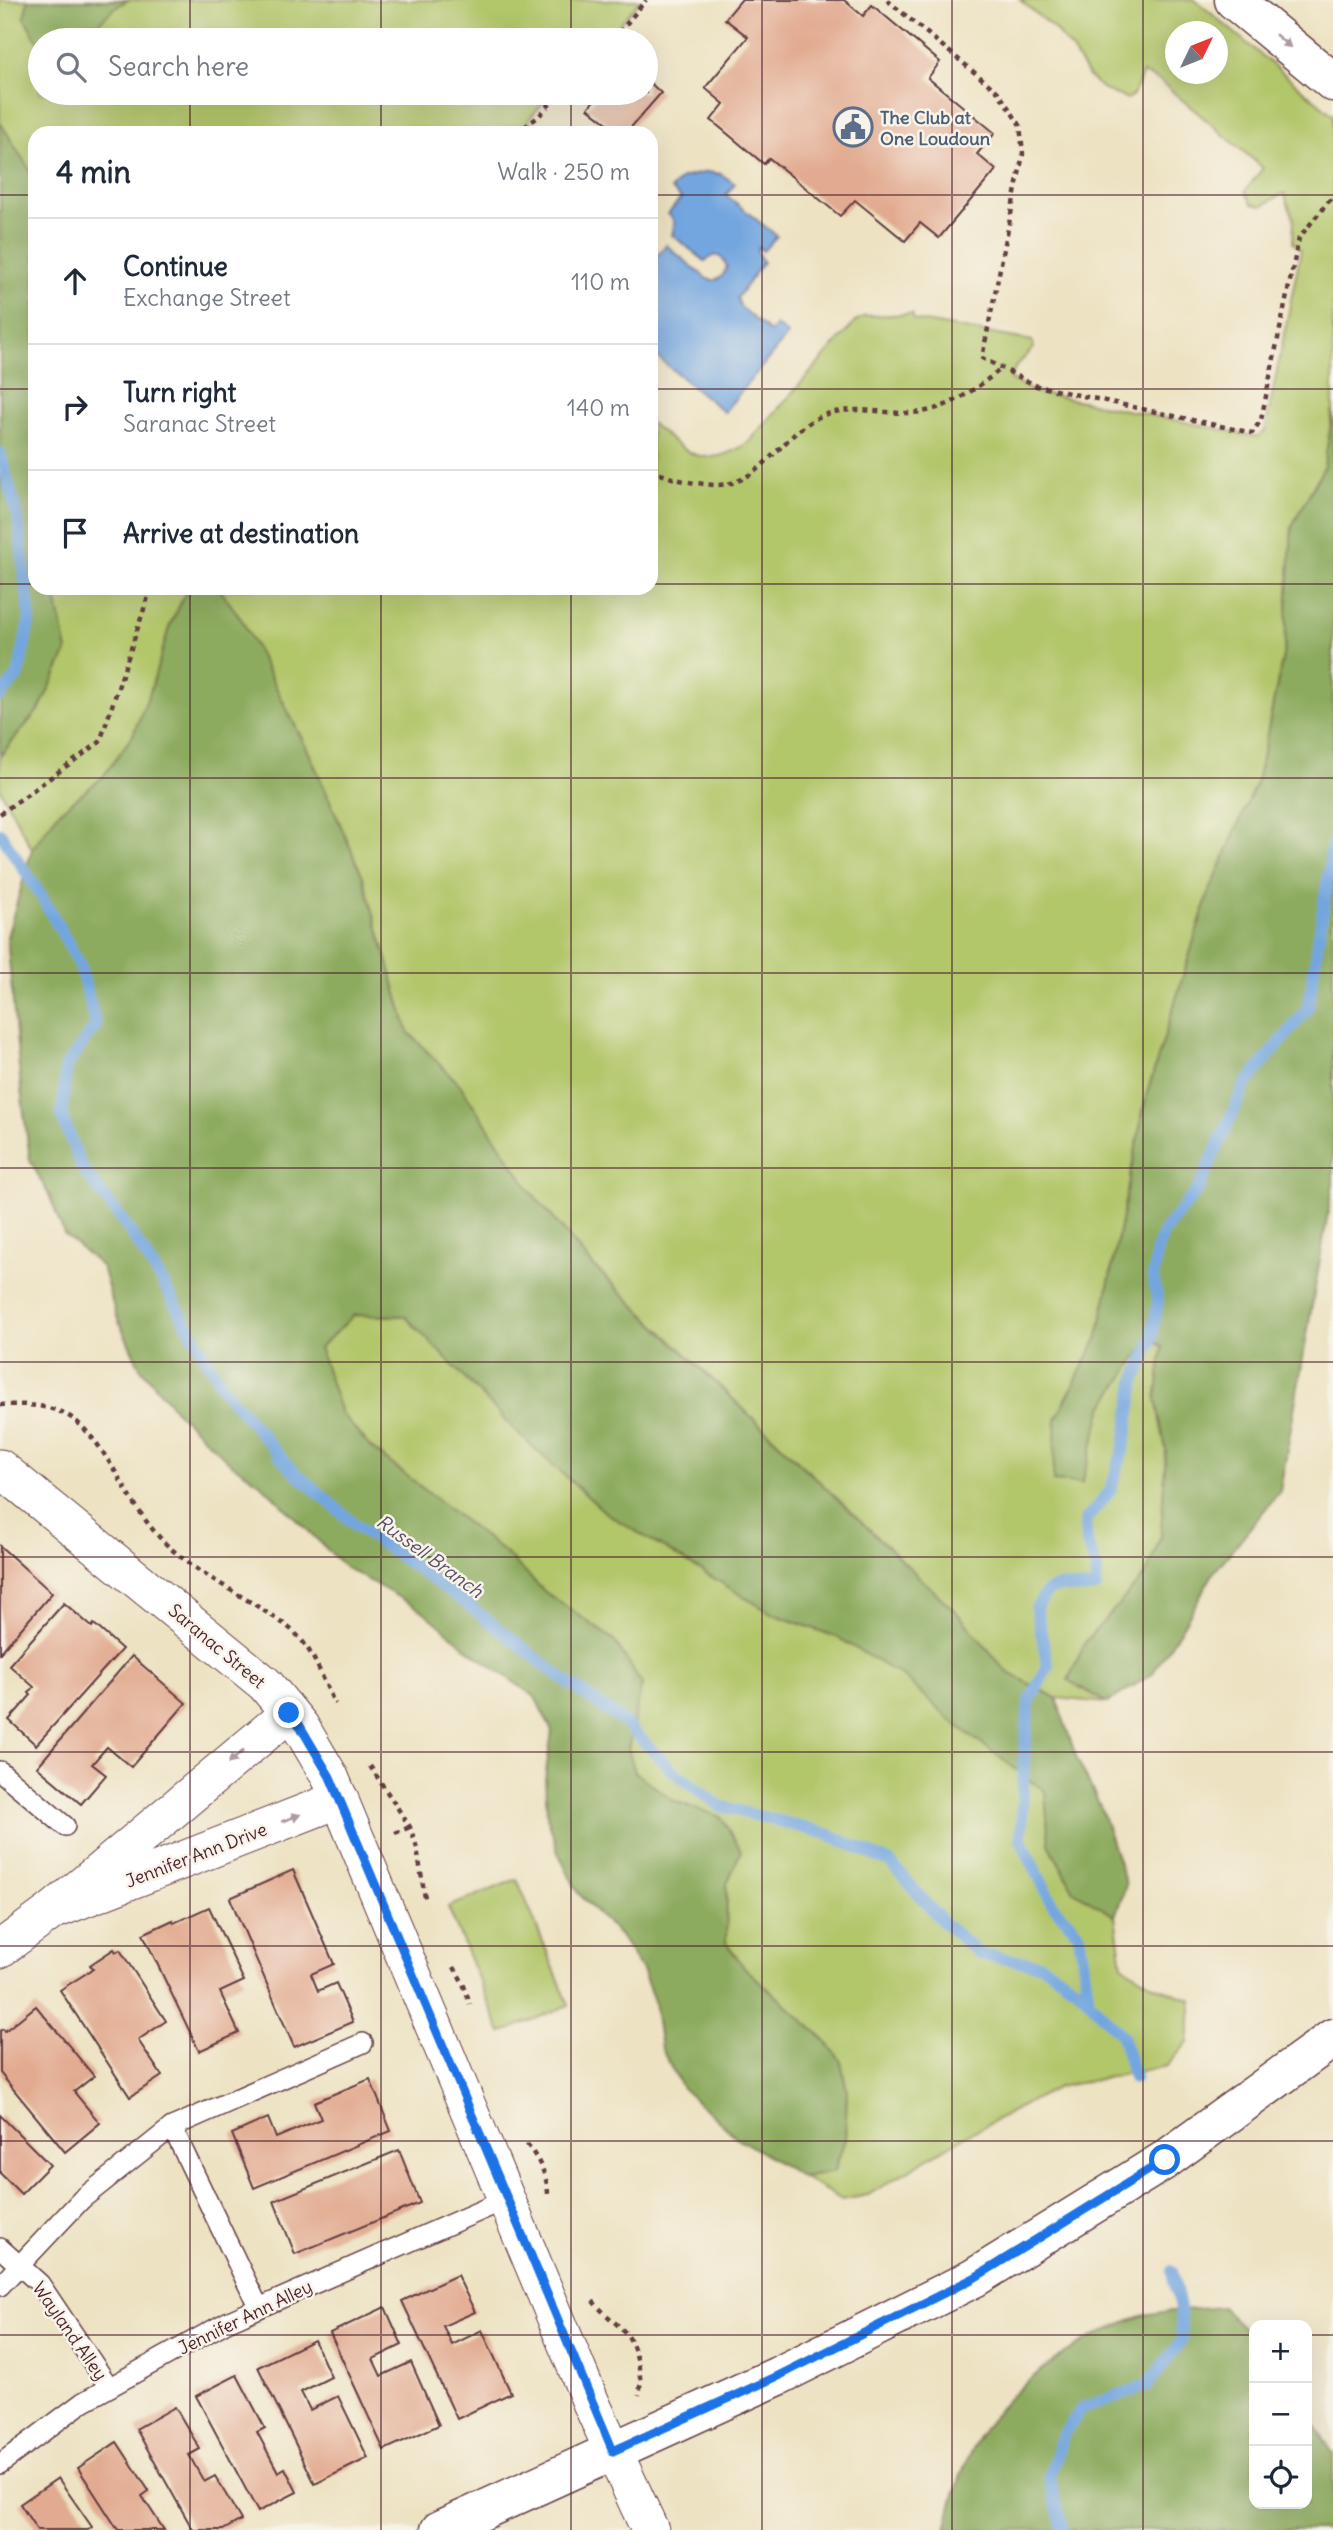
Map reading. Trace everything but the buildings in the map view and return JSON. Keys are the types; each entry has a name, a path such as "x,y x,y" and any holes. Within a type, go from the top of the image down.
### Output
{"street":[{"path":"1234,0 1333,82"},
{"name":"Saranac Street","path":"0,1468 265,1684 300,1726 340,1799 613,2451 650,2530"},
{"name":"Jennifer Ann Drive","path":"0,1949 52,1911 289,1713"},
{"name":"Jennifer Ann Drive","path":"52,1911 340,1799"},
{"path":"440,2530 778,2376 974,2278 1165,2160 1333,2038"}],"lane":[{"path":"0,1771 65,1826"},
{"path":"0,2286 82,2199 172,2127 363,2042"},
{"path":"172,2127 259,2308"},
{"name":"Jennifer Ann Alley","path":"0,2464 83,2402 227,2322 507,2199"},
{"name":"Wayland Alley","path":"0,2248 40,2284 109,2387"}],"path":[{"path":"623,28 646,0"},
{"path":"887,0 998,92 1020,125 1023,154 982,358 1037,386 1252,433 1261,420 1299,238 1333,196"},
{"path":"526,126 549,105"},
{"path":"658,472 686,482 718,485 730,483 751,474 799,429 827,414 869,409 913,413 953,403 1001,369"},
{"path":"0,814 100,742 148,595"}],"green space":[{"path":"0,0 641,0 616,28 28,28 28,105 541,105 528,120 534,126 28,126 28,168 0,122"},
{"path":"28,0 128,0 93,28 30,28 24,17"},
{"path":"1020,0 1195,0 1220,21 1165,21 1165,84 1228,84 1228,28 1333,115 1333,409 1324,467 1292,526 1285,646 1258,778 1207,898 1146,1097 1098,1337 1056,1419 1082,1483 1103,1407 1150,1337 1163,1347 1156,1400 1166,1450 1161,1536 1146,1574 1086,1641 1068,1680 1107,1703 1056,1698 1007,1672 958,1614 593,1265 531,1192 460,1085 408,1032 363,877 310,755 243,622 224,595 658,595 658,429 696,455 720,456 733,451 749,442 856,321 865,316 913,314 913,320 1032,341 1034,348 1016,366 1010,379 1032,391 1258,437 1265,431 1301,250 1293,242 1294,220 1284,193 1262,206 1252,204 1245,191 1263,168 1160,81 1143,73 1133,95 1127,99 1104,90 1089,77 1072,50 1054,29"},
{"path":"0,122 28,168 28,595 55,595 67,651 40,708 0,756"},
{"path":"1333,409 1333,1184 1280,1491 1214,1572 1152,1674 1107,1703 1068,1680 1086,1641 1146,1574 1161,1536 1166,1450 1156,1400 1163,1347 1150,1337 1103,1407 1082,1483 1053,1481 1056,1419 1098,1337 1146,1097 1207,898 1258,778 1285,646 1292,526 1324,467"},
{"path":"55,595 185,595 170,625 151,689 133,735 102,778 59,812 32,849 0,789 0,756 40,708 67,651"},
{"path":"185,595 224,595 243,622 310,755 363,877 408,1032 460,1085 531,1192 593,1266 958,1614 1007,1672 1056,1698 1077,1759 1100,1806 1126,1885 1115,1916 1074,1891 1049,1844 1045,1791 950,1720 905,1678 837,1637 773,1614 606,1513 521,1436 405,1316 354,1315 319,1348 341,1413 370,1447 505,1553 545,1592 614,1640 642,1684 628,1749 635,1772 674,1801 721,1817 741,1851 727,1884 726,1943 744,1967 825,2040 841,2061 847,2092 845,2139 834,2171 802,2177 736,2137 682,2088 661,2048 654,2001 642,1970 620,1936 578,1893 557,1850 547,1814 545,1779 552,1731 535,1697 470,1651 423,1611 345,1567 260,1483 229,1462 176,1411 139,1366 116,1315 102,1267 64,1234 50,1197 30,1160 7,937 32,849 59,812 102,778 133,735 151,689 170,625"},
{"path":"354,1315 405,1316 521,1436 606,1513 773,1614 837,1637 905,1678 950,1720 1045,1791 1049,1844 1074,1891 1115,1916 1122,1965 1155,1986 1192,2000 1188,2042 1167,2066 1058,2087 965,2136 868,2195 842,2200 802,2177 834,2171 845,2139 847,2092 841,2061 825,2040 744,1967 726,1943 727,1884 740,1851 720,1817 674,1801 635,1772 628,1749 642,1684 614,1640 545,1592 505,1553 370,1447 341,1413 319,1348"},
{"path":"517,1879 569,2005 501,2033 448,1907"},
{"path":"1222,2307 1249,2334 1249,2509 1312,2509 1312,2419 1333,2454 1333,2530 946,2530 965,2464 975,2444 988,2423 1025,2383 1095,2336 1142,2316"}],"water":[{"path":"707,172 721,174 735,184 726,195 777,236 763,251 759,247 757,252 763,262 737,298 741,308 770,332 776,325 788,335 724,412 658,358 658,255 666,245 707,279 720,278 727,266 721,257 715,255 705,261 672,235 674,223 668,214 681,198 671,189 682,178"}],"waterway":[{"name":"Russell Branch","path":"0,453 18,517 30,618 18,676 0,696"},
{"name":"Russell Branch","path":"0,833 42,897 79,963 96,1025 66,1066 62,1117 82,1168 123,1221 159,1276 225,1391 289,1467 358,1527 463,1601 567,1682 625,1723 673,1771 720,1806 828,1834 891,1863 941,1920 979,1954 1042,1965 1078,1989 1122,2036 1134,2078"},
{"path":"1089,2001 1079,1934 1053,1905 1021,1840 1029,1702 1048,1666 1036,1608 1043,1597 1055,1587 1096,1587 1097,1569 1087,1543 1085,1521 1110,1491 1125,1444 1135,1381 1152,1339 1158,1301 1153,1278 1157,1250 1164,1231 1199,1188 1245,1085 1308,1008 1333,843"},
{"name":"Russell Branch","path":"1063,2530 1049,2477 1063,2435 1082,2408 1148,2385 1182,2340 1180,2308 1172,2271"}],"place":[{"name":"The Club at One Loudoun","path":"853,127"}],"route":[{"path":"289,1713 300,1726 330,1777 613,2451 778,2376 974,2278 1165,2160"}]}
